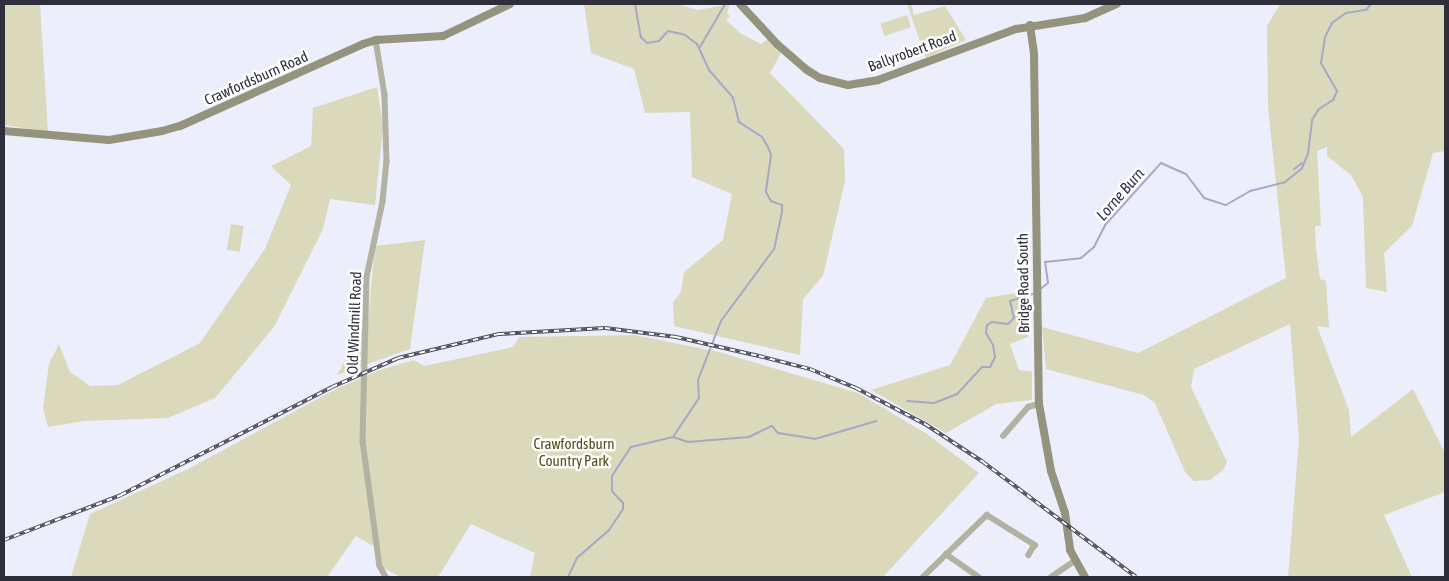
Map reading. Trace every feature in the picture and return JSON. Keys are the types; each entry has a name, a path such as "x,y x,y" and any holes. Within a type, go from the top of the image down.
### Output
{"main road":[{"name":"Crawfordsburn Road","path":"4,131 109,140 162,131 376,40 443,36 510,4"},
{"name":"Ballyrobert Road","path":"740,4 780,47 806,70 820,78 848,85 878,80 1030,25 1085,18 1118,4"},
{"name":"Bridge Road South","path":"1030,25 1034,55 1039,404 1043,438 1065,512 1068,538 1074,562"},
{"path":"1074,562 1085,577"}],"street":[{"name":"Old Windmill Road","path":"376,40 385,95 387,162 381,212 367,277 363,441 380,566 386,577"},
{"path":"1003,436 1028,407 1039,404"},
{"path":"923,577 987,515 1035,545 1029,555"},
{"path":"946,554 979,577"},
{"path":"1051,577 1074,562"}],"green space":[{"path":"4,4 40,4 48,132 4,125"},
{"path":"584,4 677,4 698,10 730,4 727,13 730,16 726,20 740,33 761,44 768,39 781,53 770,73 844,149 845,181 823,276 803,299 800,355 674,326 673,302 681,292 684,272 723,240 732,194 692,177 690,112 645,113 634,69 591,53"},
{"path":"907,4 911,4 914,15 945,6 966,40 926,58"},
{"path":"1280,4 1445,4 1445,151 1433,153 1412,226 1384,253 1387,292 1366,288 1363,197 1351,175 1327,156 1327,147 1317,151 1321,226 1315,226 1316,248 1320,279 1326,281 1329,328 1317,326 1349,410 1351,437 1413,389 1445,453 1445,492 1384,515 1412,577 1288,577 1299,439 1290,324 1194,369 1191,387 1227,462 1223,470 1210,480 1194,481 1185,472 1155,403 1144,395 1046,369 1042,327 1138,353 1286,278 1268,107 1267,26"},
{"path":"907,15 911,27 884,36 880,24"},
{"path":"377,87 383,127 375,205 330,199 323,229 274,327 215,398 168,418 84,421 48,427 43,408 49,364 59,344 70,372 90,386 118,385 200,343 265,249 291,185 271,166 311,146 313,108"},
{"path":"231,224 244,226 240,252 227,250"},
{"path":"425,240 410,349 337,375 368,320 375,246"},
{"path":"1027,291 1028,337 1010,344 1019,370 1032,372 1032,400 996,404 946,433 871,390 950,365 986,298"},
{"name":"Crawfordsburn Country Park","path":"635,335 719,352 858,393 927,434 979,473 883,577 530,577 535,553 471,524 438,577 400,577 384,568 377,548 356,536 327,577 71,577 90,514 190,468 336,389 380,370 414,360 424,366 513,347 519,337"}],"waterway":[{"path":"635,4 641,37 647,43 659,41 668,31 685,35 697,44 709,70 733,98 739,122 762,137 768,147 771,155 766,192 771,201 782,205 774,249 721,321 698,380 699,398 673,437"},
{"name":"Lorne Burn","path":"1039,290 1048,283 1045,262 1081,258 1094,247 1105,225 1161,163 1186,174 1204,198 1226,205 1250,191 1285,182 1302,168 1308,154 1312,120 1319,109 1333,100 1337,91 1321,63 1325,37 1332,23 1346,13 1366,10 1371,4"},
{"path":"700,47 724,6"},
{"path":"1294,169 1302,163"},
{"name":"Lorne Burn","path":"907,401 934,403 957,394 982,367 990,367 995,357 993,345 986,333 987,325 992,322 1008,324 1014,318 1010,301 1036,293"},
{"name":"Lorne Burn","path":"568,577 577,558 609,530 623,509 623,503 612,491 612,476 631,447 673,437 688,442 749,437 772,426 778,433 815,439 876,421"}],"railway":[{"path":"4,540 121,495 332,387 398,358 499,334 605,328 676,337 759,356 810,369 856,388 925,424 983,462 1136,577"}]}
